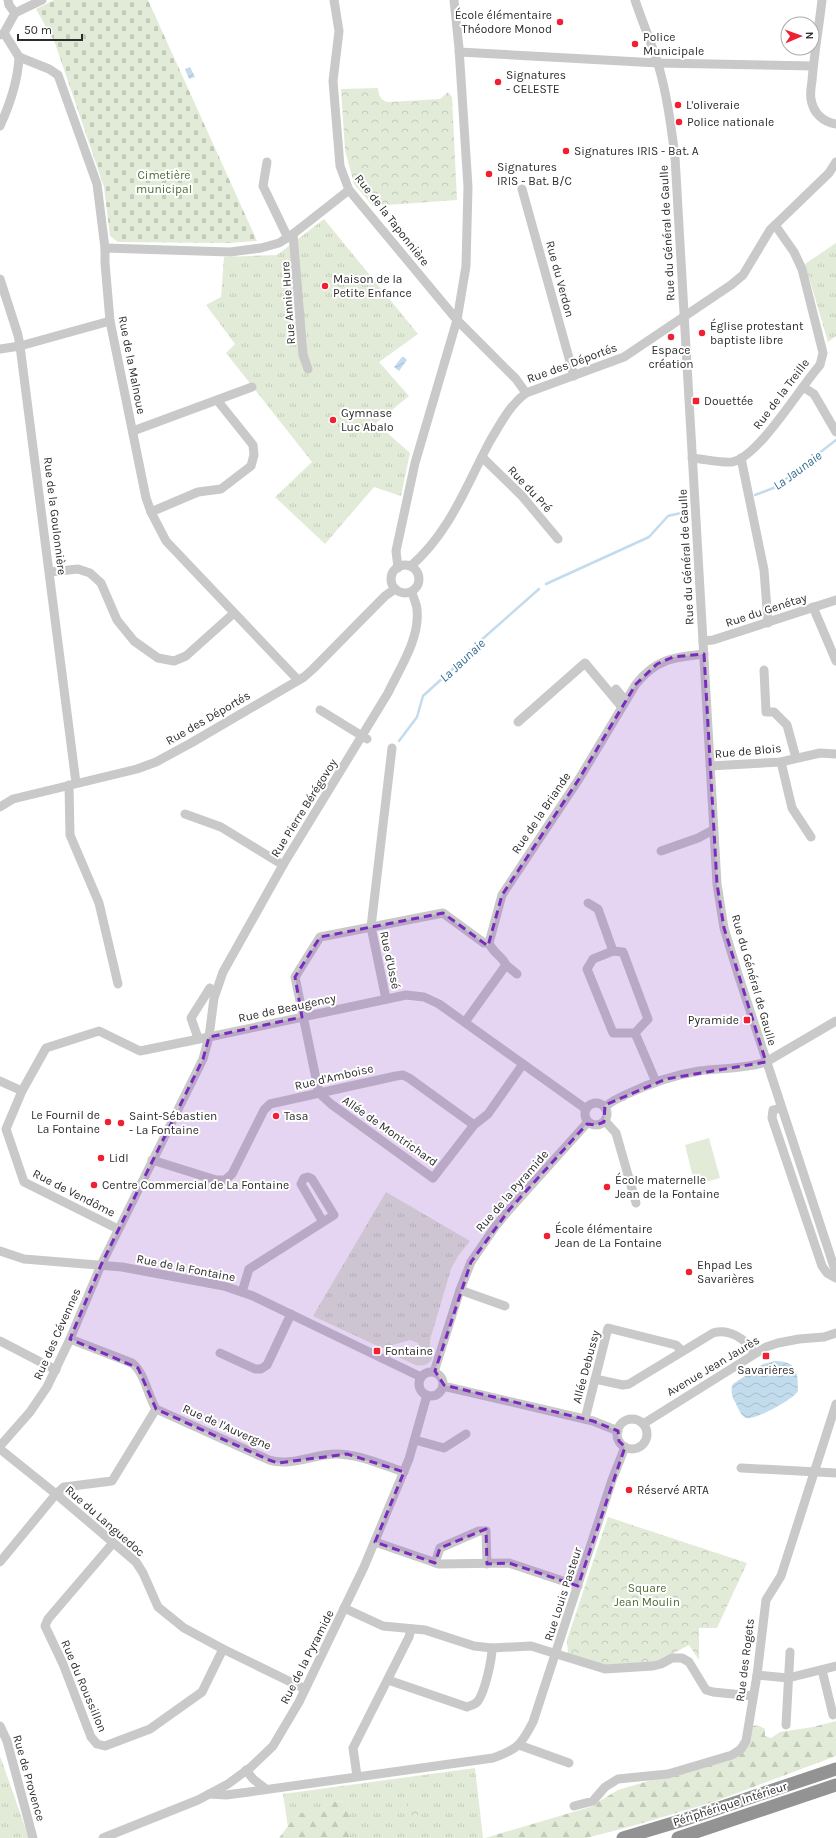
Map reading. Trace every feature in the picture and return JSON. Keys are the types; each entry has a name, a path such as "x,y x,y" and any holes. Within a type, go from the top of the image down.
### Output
{"highway":[{"name":"Périphérique Intérieur","path":"623,1838 708,1812 836,1769"},
{"path":"678,1838 836,1785"}],"street":[{"path":"8,0 9,5 15,13"},
{"path":"0,126 8,108 19,72 19,57 2,34 15,13 42,0"},
{"name":"Rue de la Taponnière","path":"334,0 339,31 333,81 340,166 349,190 457,320 516,379 526,393"},
{"path":"398,568 396,551 415,463 457,320 466,266 468,187 454,0"},
{"name":"Rue du Général de Gaulle","path":"634,0 658,64 673,143 717,884 724,928 766,1062 836,1273"},
{"path":"822,0 813,66 811,99 813,107 825,121 836,127"},
{"path":"459,52 658,64 813,66"},
{"name":"Rue de la Malnoue","path":"19,57 49,69 58,75 97,184 105,248 104,263 110,321 146,498 151,512 166,541 298,680"},
{"path":"267,162 263,186 291,236"},
{"name":"Rue des Déportés","path":"411,566 426,553 442,532 508,409 515,401 526,393 624,357 732,285 743,275 770,230 833,175 836,162"},
{"name":"Rue du Verdon","path":"522,189 574,376"},
{"path":"105,248 230,252 261,248 291,236 349,190"},
{"name":"Rue de la Treille","path":"692,458 732,462 741,458 760,443 820,365 823,353 802,269 794,252 775,225"},
{"name":"Rue Annie Hure","path":"291,236 304,355 308,369"},
{"name":"Rue de la Goulonnière","path":"0,280 18,335 20,346 50,572 72,784 70,835 99,903 118,984"},
{"path":"0,349 20,346 110,321"},
{"path":"133,431 252,387"},
{"path":"803,387 814,394 836,432"},
{"path":"151,512 198,492 221,489 251,466 254,455 253,445 217,400"},
{"name":"Rue du Pré","path":"482,457 522,496 558,539"},
{"path":"741,458 764,570 768,623"},
{"name":"Rue des Déportés","path":"419,574 426,553"},
{"path":"404,565 411,566 419,574 419,583 412,592 404,594 395,589 392,577 398,568 404,565"},
{"path":"50,572 78,569 90,573 100,583 117,620 134,641 158,658 174,661 186,656 234,613"},
{"name":"Rue des Déportés","path":"0,807 13,799 137,769 156,762 313,670 351,629 385,596 395,589"},
{"name":"Rue Pierre Bérégovoy","path":"208,1037 214,998 223,972 283,865 364,738 412,642 416,628 417,610 412,592"},
{"name":"Rue du Genétay","path":"703,641 713,640 836,600"},
{"path":"814,607 836,661"},
{"name":"Rue de la Briande","path":"489,943 502,895 579,778 623,703 645,672 673,657 704,654"},
{"path":"518,722 585,663 623,703"},
{"path":"764,670 766,712 774,712 788,725 796,758"},
{"path":"616,689 623,703"},
{"path":"320,710 364,738"},
{"name":"Rue d'Ussé","path":"386,999 371,926 392,748"},
{"name":"Rue de Blois","path":"710,766 780,762 820,753 836,754"},
{"path":"780,762 792,808 811,837"},
{"path":"185,814 221,827 283,865"},
{"path":"661,851 698,838 713,830"},
{"path":"588,903 598,909 613,951"},
{"path":"319,1093 302,1017 295,977 320,937 443,913 484,943 489,943 492,951 504,960 506,965 517,974"},
{"path":"613,951 623,952 648,1019 635,1033 613,1033 587,969 593,959 613,951"},
{"path":"465,1022 506,965"},
{"path":"198,1038 191,1018 210,988"},
{"name":"Rue de Beaugency","path":"208,1037 406,995 424,997 438,1004 465,1022 586,1109"},
{"path":"605,1108 608,1103 656,1082 698,1071 753,1066 766,1062 836,1021"},
{"name":"Rue de Vendôme","path":"118,1229 24,1182 6,1129 22,1091 46,1048 99,1031 140,1051 208,1037"},
{"path":"635,1033 656,1082"},
{"path":"101,1264 203,1059 208,1037"},
{"path":"474,1125 488,1114 523,1064"},
{"name":"Rue d'Amboise","path":"152,1160 216,1180 225,1180 232,1174 264,1110 270,1104 403,1075 474,1125"},
{"path":"0,1080 22,1091"},
{"name":"Allée de Montrichard","path":"319,1093 331,1104 433,1178 474,1125"},
{"path":"595,1103 600,1104 605,1108 607,1114 605,1121 596,1125 588,1122 585,1116 586,1109 595,1103"},
{"path":"781,1108 773,1110 772,1118 822,1266 826,1273 836,1278"},
{"path":"605,1121 616,1133 636,1203"},
{"name":"Rue de la Pyramide","path":"434,1372 460,1290 471,1262 495,1227 588,1122"},
{"path":"242,1292 249,1269 323,1222 334,1215 312,1179 308,1177 304,1178 302,1184 323,1222"},
{"name":"Rue de la Fontaine","path":"0,1250 24,1258 101,1264 224,1286 242,1292 290,1314 421,1377"},
{"name":"Rue des Cévennes","path":"0,1448 30,1412 47,1387 70,1339 101,1264"},
{"path":"460,1290 505,1306"},
{"path":"220,1353 255,1369 261,1369 267,1365 290,1314"},
{"name":"Allée Debussy","path":"585,1419 608,1328 676,1345 682,1351"},
{"path":"594,1379 624,1385 629,1384 682,1351 719,1331 740,1337 748,1343 754,1353"},
{"name":"Avenue Jean Jaurès","path":"643,1424 754,1353 778,1343 799,1339 824,1337 836,1333"},
{"name":"Avenue Jean Jaurès","path":"824,1337 836,1341"},
{"path":"0,1562 56,1494 64,1487 112,1481 156,1409 150,1399 138,1368 132,1362 70,1339"},
{"path":"0,1341 56,1370"},
{"path":"428,1372 434,1372 440,1376 443,1386 438,1394 427,1395 420,1388 419,1382 421,1377 428,1372"},
{"path":"443,1386 585,1419 618,1431"},
{"name":"Rue de la Pyramide","path":"103,1838 209,1794 246,1770 273,1746 305,1689 375,1542 404,1472 415,1440 427,1395"},
{"name":"Rue des Rogets","path":"574,1806 592,1801 605,1787 618,1779 668,1774 732,1755 741,1749 746,1741 754,1696 766,1600 781,1576 836,1404"},
{"name":"Rue de l'Auvergne","path":"156,1409 278,1463 334,1454 347,1454 404,1472"},
{"path":"636,1419 643,1424 647,1433 645,1442 636,1449 625,1447 619,1441 618,1431 620,1425 627,1420 636,1419"},
{"path":"415,1440 444,1448 466,1434"},
{"name":"Rue Louis Pasteur","path":"209,1794 226,1795 249,1792 493,1758 511,1752 525,1739 533,1722 625,1447"},
{"name":"Rue du Languedoc","path":"0,1448 136,1562 143,1573 158,1607 189,1632 305,1689"},
{"path":"740,1468 836,1473"},
{"path":"435,1563 440,1548 479,1531 486,1531 487,1564"},
{"path":"375,1542 439,1564 509,1564 578,1586"},
{"name":"Rue du Roussillon","path":"113,1543 48,1619 45,1626 63,1664 91,1737 97,1744 105,1746 150,1729 202,1692 223,1649"},
{"path":"344,1608 383,1626 425,1630 474,1646 492,1648 531,1646 605,1669 653,1666 661,1664 672,1658 682,1658 689,1662 706,1690 754,1696"},
{"path":"357,1776 353,1748 409,1637 411,1629"},
{"path":"388,1680 467,1706 474,1705 479,1700 490,1666 492,1659 492,1648"},
{"path":"786,1725 790,1652"},
{"path":"757,1675 788,1678 836,1666"},
{"path":"822,1670 833,1715"},
{"name":"Rue de Provence","path":"0,1726 7,1741 33,1838"},
{"path":"519,1745 569,1763"},
{"path":"246,1770 266,1789"},
{"path":"238,1776 244,1789 249,1792"}],"highlighted area":[{"path":"704,654 717,884 724,928 766,1062 666,1079 605,1105 604,1122 596,1125 587,1124 509,1210 471,1262 435,1371 444,1385 452,1388 593,1421 618,1431 619,1441 625,1447 578,1586 509,1563 487,1564 486,1529 440,1548 435,1563 375,1542 404,1472 347,1454 278,1463 269,1460 156,1409 138,1368 70,1339 101,1265 203,1059 209,1037 302,1017 295,977 320,937 443,913 488,946 502,895 579,779 636,684 657,664 673,657"}],"green space":[{"name":"Cimetière municipal","path":"54,0 148,0 257,241 229,243 118,242 110,236 104,187 55,43 36,9"},
{"path":"378,88 380,97 388,102 440,99 448,92 452,97 457,200 373,206 354,184 345,150 341,89"},
{"path":"324,219 418,334 379,362 409,396 376,423 410,453 401,496 374,487 325,544 275,497 312,462 226,353 235,344 206,305 221,297 224,257 277,255"},
{"path":"836,243 836,336 828,342 805,264"},
{"path":"709,1138 720,1178 695,1185 685,1145"},
{"path":"386,1192 470,1241 458,1256 451,1269 430,1340 430,1346 434,1351 431,1361 420,1366 400,1358 400,1354 420,1349 418,1343 410,1340 382,1348 313,1316"},
{"name":"Square Jean Moulin","path":"608,1517 747,1563 717,1628 699,1628 699,1660 689,1645 657,1662 608,1666 568,1654 567,1640"},
{"path":"636,1575 660,1585 654,1600 630,1591"},
{"path":"836,1721 836,1756 713,1802 586,1838 485,1838 590,1807 618,1790 739,1754 753,1726 758,1725 765,1729 765,1736 771,1738 780,1732 813,1727"},
{"path":"0,1756 29,1838 0,1838"},
{"path":"475,1768 483,1838 350,1838 350,1812 348,1801 332,1802 324,1807 323,1813 298,1813 288,1827 283,1794"},
{"path":"348,1801 350,1812 350,1838 279,1838 298,1813 323,1813 324,1807 332,1802"},
{"path":"414,1802 424,1807 426,1811 414,1816 406,1813 405,1808 407,1803"}],"water":[{"path":"190,67 195,77 189,79 185,69"},
{"path":"402,357 407,360 399,371 394,367"},
{"path":"775,1361 792,1365 797,1373 798,1391 795,1395 774,1409 750,1418 744,1417 733,1398 733,1384 763,1364"}],"waterway":[{"name":"La Jaunaie","path":"755,495 776,487 836,440"},
{"name":"La Jaunaie","path":"546,584 649,537 668,516 685,512"},
{"name":"La Jaunaie","path":"399,741 417,717 423,696 469,654 470,650 539,589"}],"place":[{"name":"École élémentaire Théodore Monod","path":"560,22"},
{"name":"Police Municipale","path":"635,44"},
{"name":"Signatures - CELESTE","path":"498,82"},
{"name":"L'oliveraie","path":"678,105"},
{"name":"Police nationale","path":"679,122"},
{"name":"Signatures IRIS - Bat. A","path":"566,151"},
{"name":"Signatures IRIS - Bat. B/C","path":"489,174"},
{"name":"Maison de la Petite Enfance","path":"325,286"},
{"name":"Église protestant baptiste libre","path":"702,333"},
{"name":"Espace création","path":"671,337"},
{"name":"Douettée","path":"696,401"},
{"name":"Gymnase Luc Abalo","path":"333,420"},
{"name":"Pyramide","path":"747,1020"},
{"name":"Tasa","path":"276,1116"},
{"name":"Le Fournil de La Fontaine","path":"108,1122"},
{"name":"Saint-Sébastien - La Fontaine","path":"121,1123"},
{"name":"Lidl","path":"101,1158"},
{"name":"Centre Commercial de La Fontaine","path":"94,1185"},
{"name":"École maternelle Jean de la Fontaine","path":"607,1187"},
{"name":"École élémentaire Jean de La Fontaine","path":"547,1236"},
{"name":"Ehpad Les Savarières","path":"689,1272"},
{"name":"Fontaine","path":"377,1351"},
{"name":"Savarières","path":"766,1356"},
{"name":"Réservé ARTA","path":"629,1490"}]}
